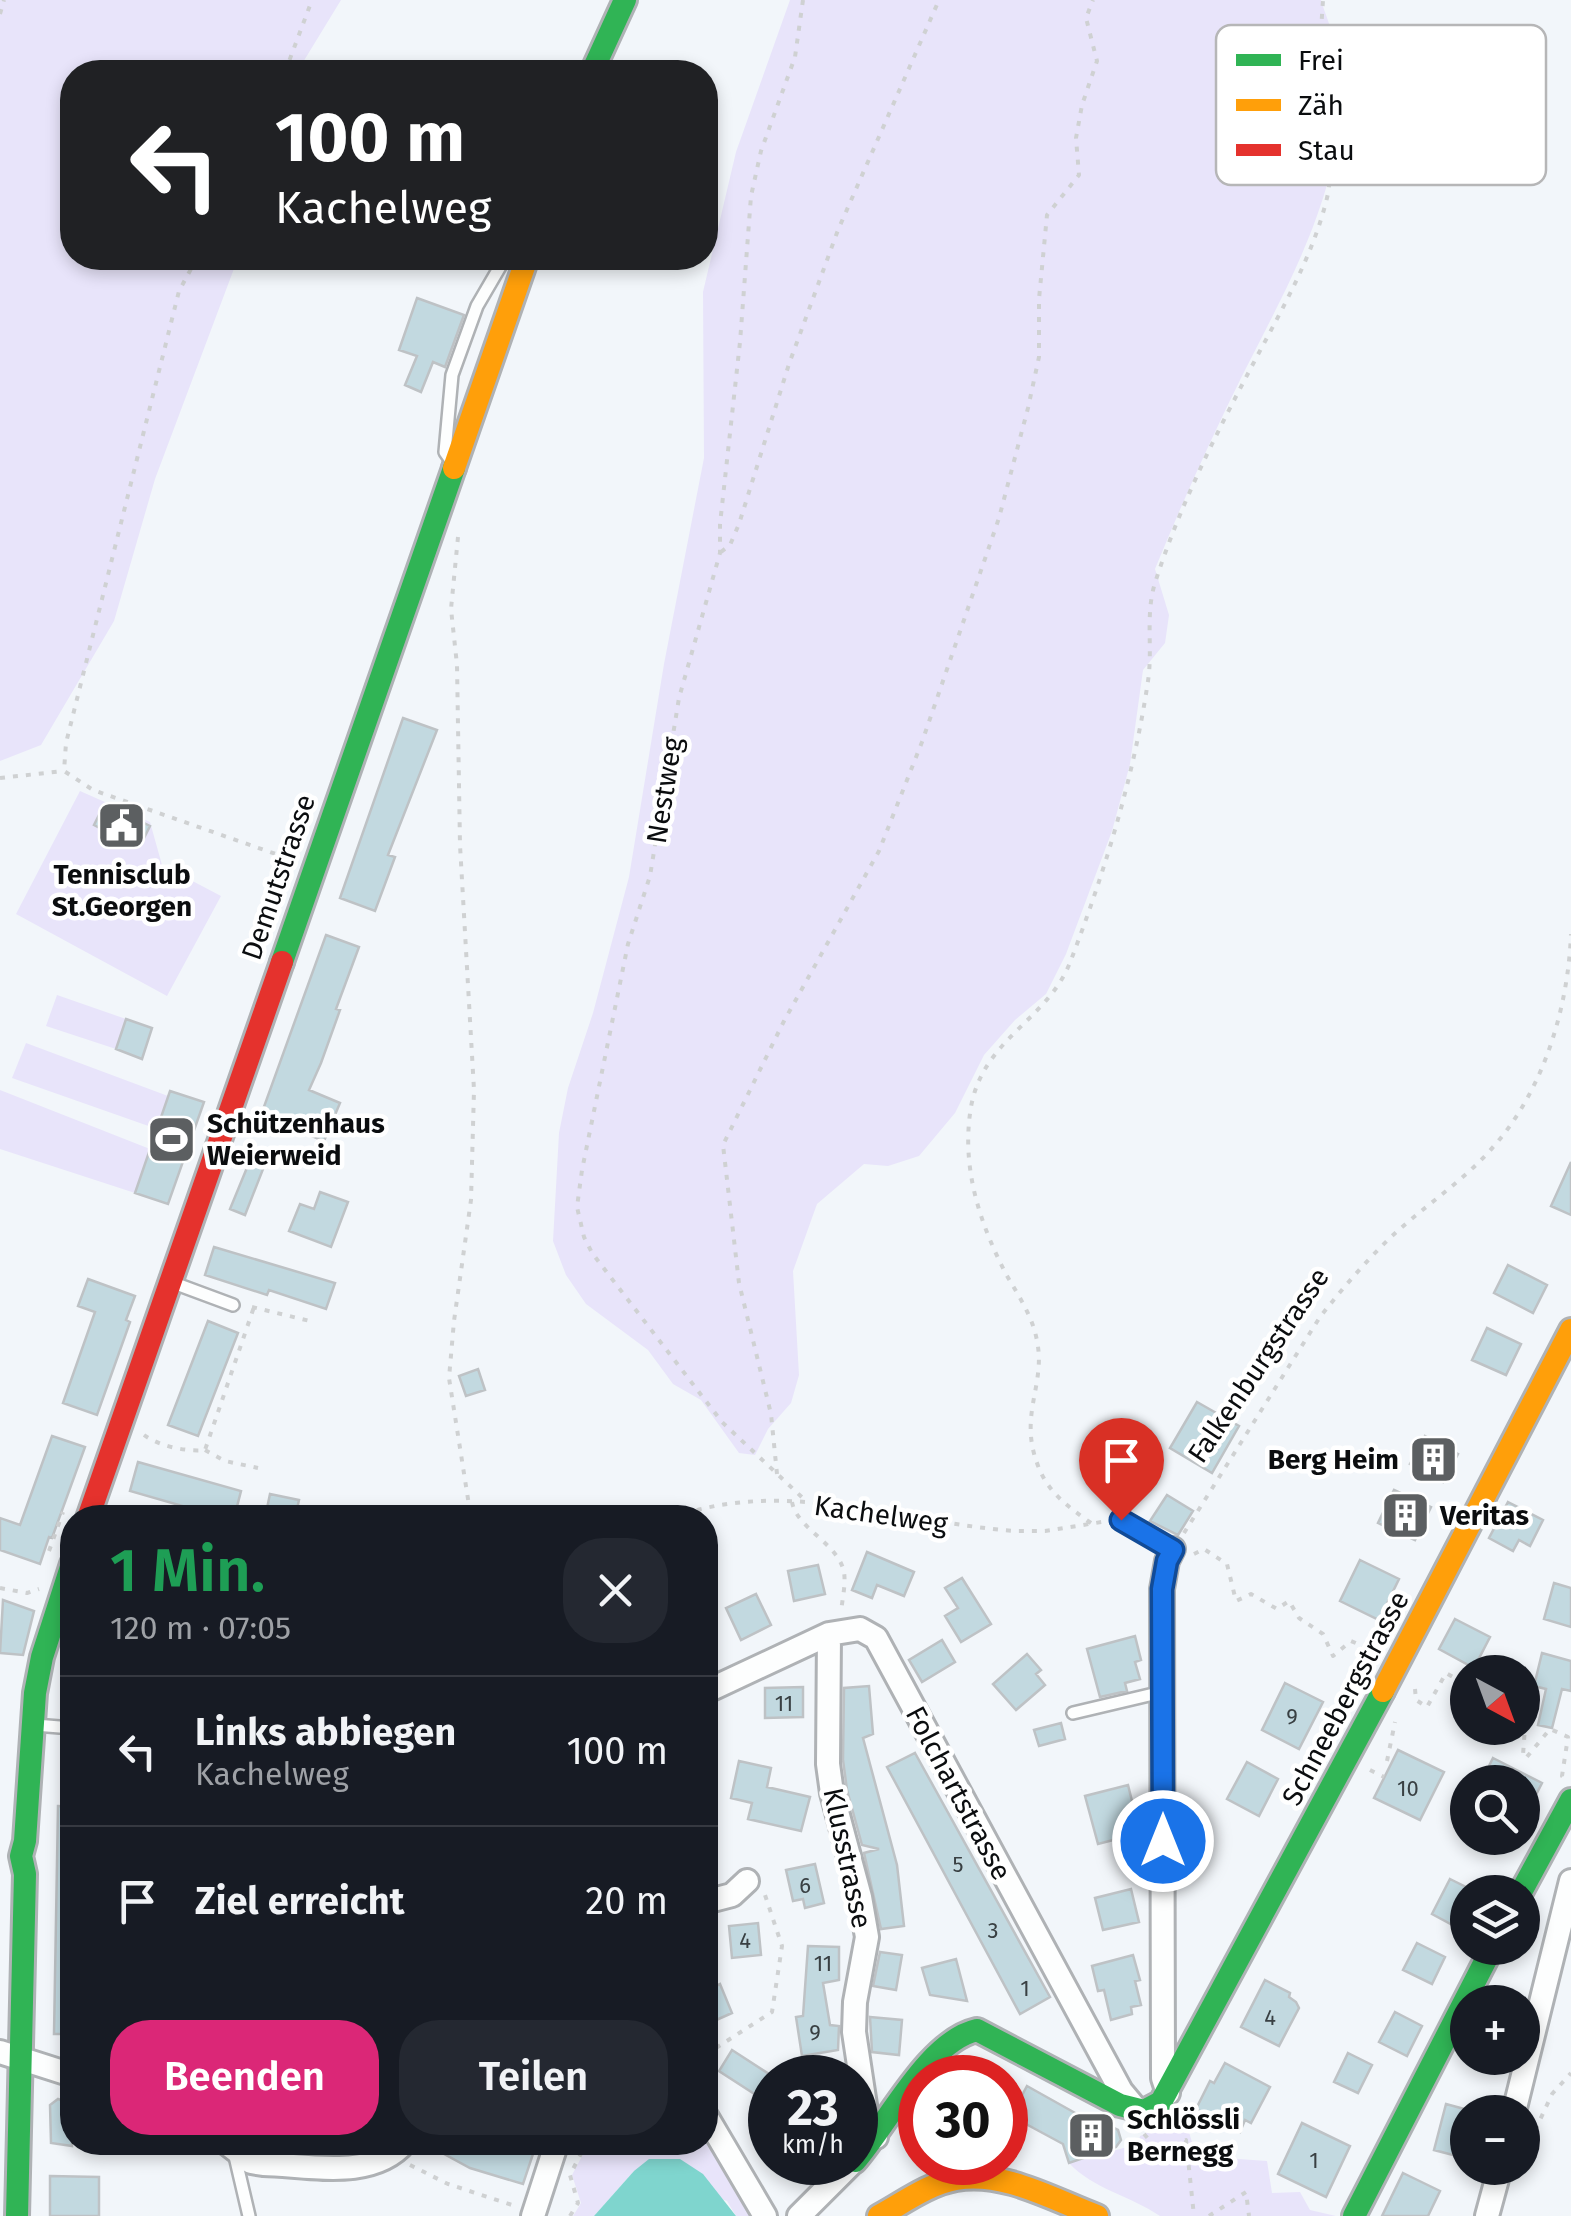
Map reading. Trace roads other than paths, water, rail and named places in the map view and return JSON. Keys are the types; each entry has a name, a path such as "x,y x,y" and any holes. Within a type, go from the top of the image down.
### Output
{"street":[{"path":"598,60 625,0"},
{"name":"Demutstrasse","path":"92,1505 524,270"},
{"name":"Schneebergstrasse","path":"1168,2093 1571,1330"},
{"path":"878,2134 937,2050 963,2033 976,2030 1105,2098 1136,2109 1155,2108 1168,2093 1162,2078 1162,1589 1167,1561 1185,1550"},
{"path":"18,2216 11,2056 25,1874 10,1855 26,1841 31,1725 42,1657 60,1601"},
{"path":"718,1685 835,1626"},
{"name":"Folchartstrasse","path":"835,1626 860,1629 876,1638 1121,2091 1136,2109"},
{"name":"Klusstrasse","path":"835,1626 828,1764 866,1937 854,2032 857,2055"},
{"path":"1530,1875 1571,1800"},
{"path":"718,1899 732,1895 748,1881"},
{"path":"1518,2095 1571,1881"},
{"path":"1354,2216 1483,1965"},
{"path":"11,2056 60,2071"},
{"path":"718,2136 765,2216"},
{"path":"243,2155 251,2162 263,2164 358,2166 395,2155"},
{"path":"524,2211 550,2155"},
{"path":"879,2216 950,2180 969,2177 1010,2184 1097,2216"},
{"path":"798,2216 830,2185"},
{"path":"1487,2216 1495,2185"}],"lane":[{"path":"456,462 444,452 452,375 477,306 497,270"},
{"path":"170,1281 233,1305"},
{"path":"1121,1520 1185,1550"},
{"path":"1073,1713 1162,1692"},
{"path":"31,1725 60,1727"},
{"path":"234,2155 248,2216"}],"place":[{"name":"Tennisclub St.Georgen","path":"122,826"},
{"name":"Schützenhaus Weierweid","path":"172,1139"},
{"name":"Berg Heim","path":"1434,1459"},
{"name":"Veritas","path":"1405,1515"},
{"name":"Schlössli Bernegg","path":"1092,2135"}]}
